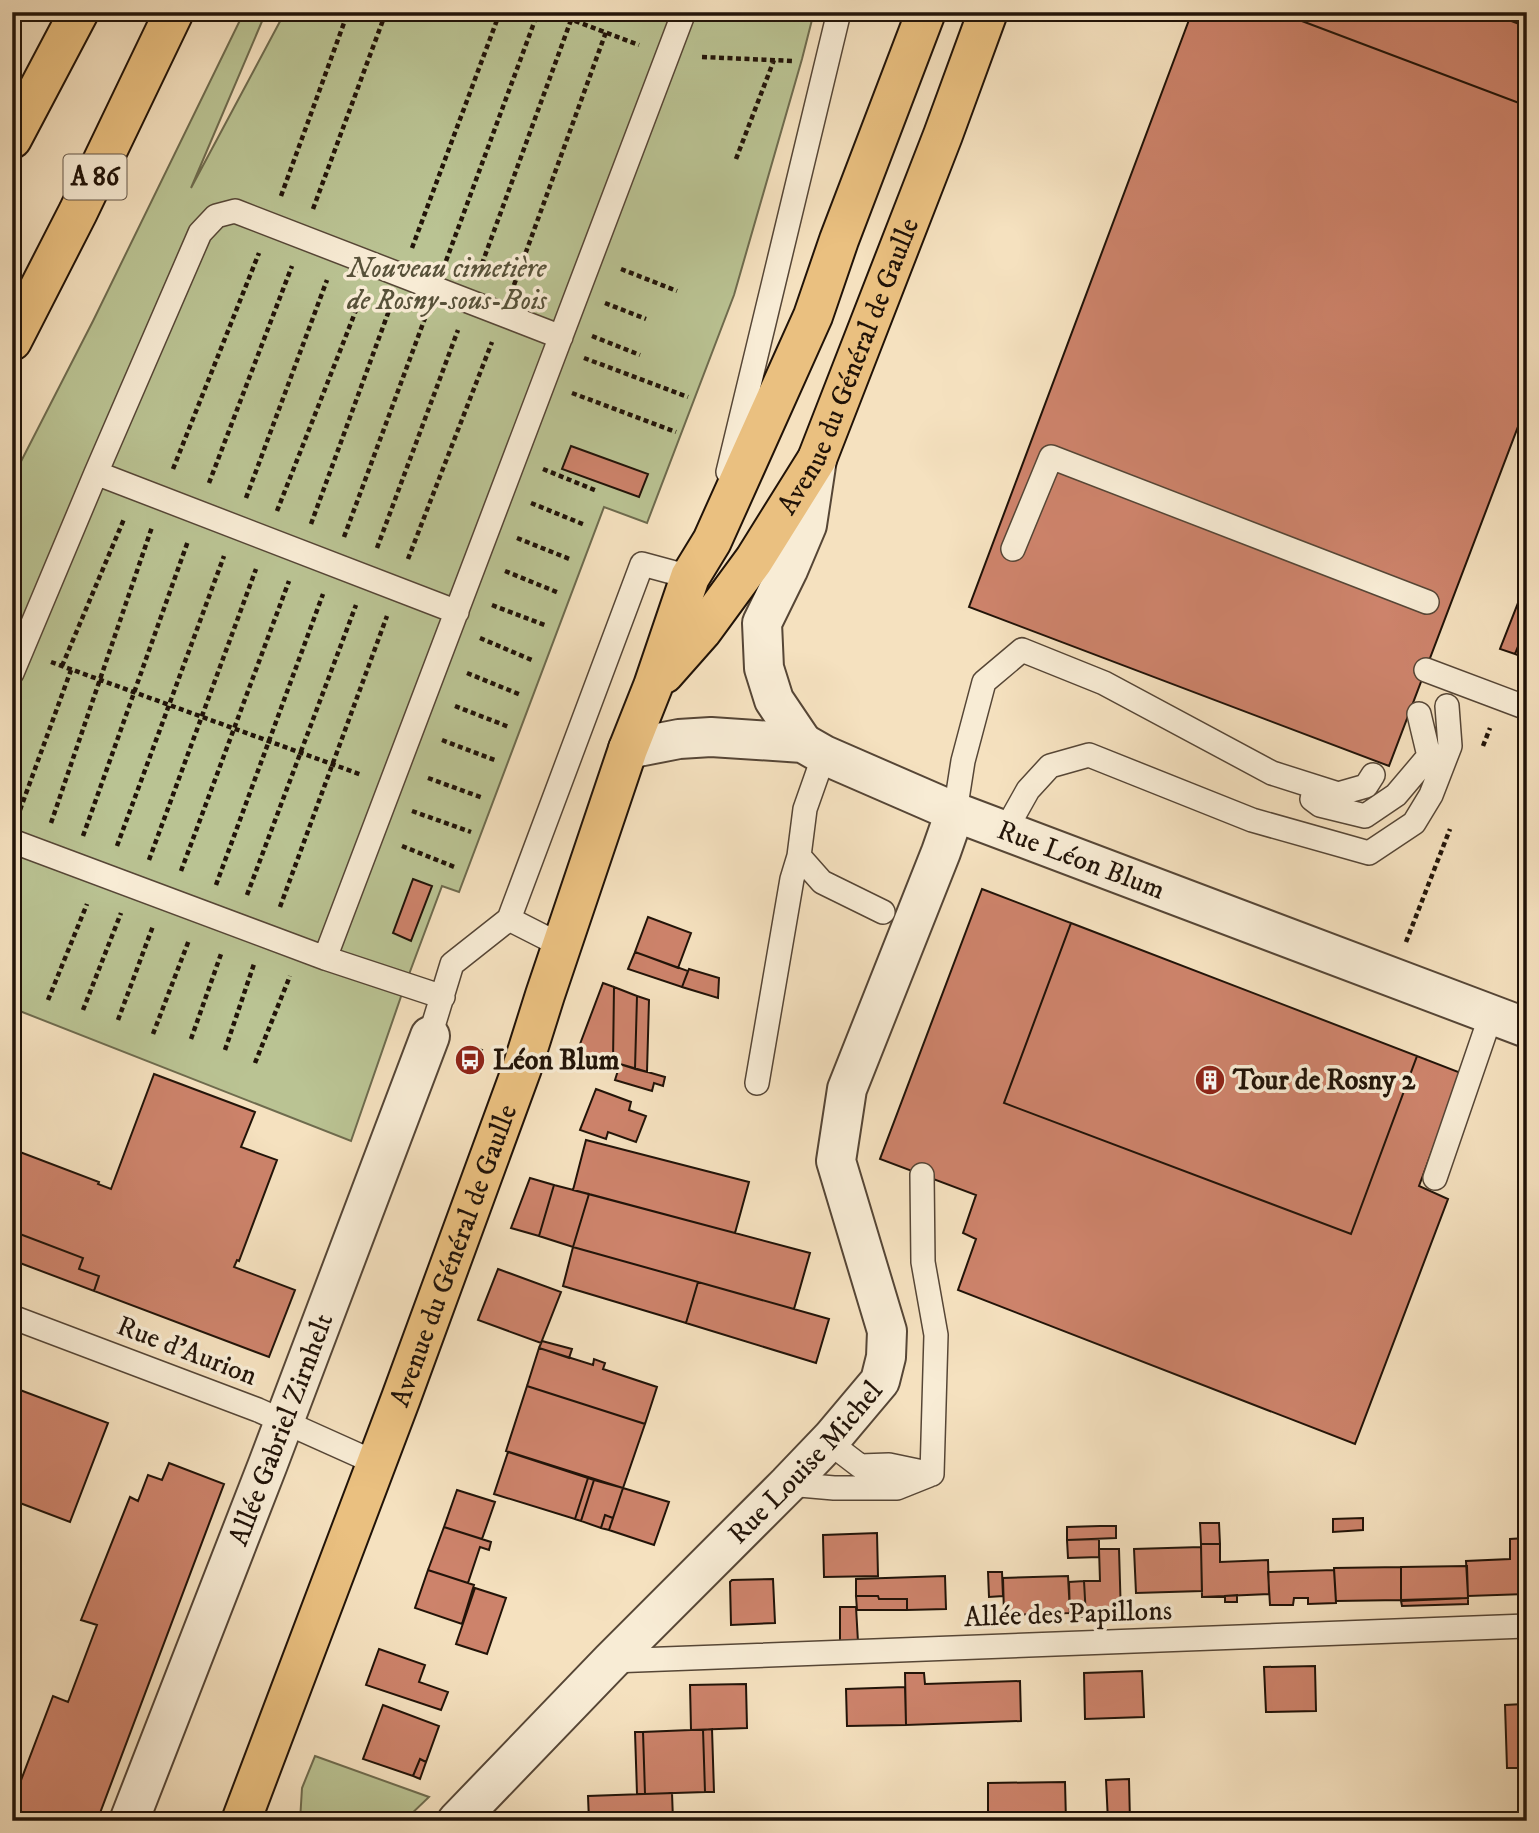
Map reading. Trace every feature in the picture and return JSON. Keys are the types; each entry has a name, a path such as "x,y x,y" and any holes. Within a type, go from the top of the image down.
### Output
{"main road":[{"path":"12,139 79,12"},
{"name":"A 86","path":"12,341 78,212 174,12"},
{"name":"Avenue du Général de Gaulle","path":"240,1821 522,1068 628,749 653,686 690,577 712,541 813,316 839,240 926,12"},
{"name":"Avenue du Général de Gaulle","path":"653,686 702,631 754,560 817,459 988,12"}],"street":[{"path":"814,749 774,700 764,668 762,623 807,525 817,459"},
{"name":"Rue Léon Blum","path":"628,749 679,739 711,737 814,749 955,812 1527,1028"},
{"name":"Rue Louise Michel","path":"457,1821 611,1661 789,1484 880,1381 886,1357 887,1331 836,1161 847,1089 955,812"},
{"name":"Allée Gabriel Zirnhelt","path":"129,1821 430,1036"}],"lane":[{"path":"325,958 684,12"},
{"path":"712,541 839,12"},
{"path":"17,662 200,233 216,216 235,211 561,337"},
{"path":"1013,549 1051,457 1427,602"},
{"path":"96,474 457,611"},
{"path":"430,1036 452,964 509,919 642,565 690,577"},
{"path":"955,812 963,761 984,682 1022,650 1104,683 1272,773 1320,805 1365,816 1396,795 1429,756 1419,714"},
{"path":"1426,670 1527,708"},
{"path":"1005,831 1028,790 1050,766 1089,755 1252,820 1370,853 1414,823 1431,795 1450,746 1447,706"},
{"path":"757,1083 792,878 799,856 814,749"},
{"path":"1272,773 1338,794 1366,786 1373,775"},
{"path":"15,830 41,852 300,949 443,997"},
{"path":"799,856 822,882 883,912"},
{"path":"509,919 562,946"},
{"path":"1435,1178 1491,1015"},
{"path":"922,1175 923,1262 936,1335 932,1474"},
{"name":"Rue d'Aurion","path":"12,1317 284,1421 376,1463"},
{"path":"832,1438 843,1453 860,1466 889,1465 932,1474"},
{"path":"789,1484 834,1488 897,1488 932,1474"},
{"name":"Allée des Papillons","path":"611,1661 1527,1626"}],"path":[{"path":"41,852 162,499 270,224 348,12"},
{"path":"73,864 198,513 386,12"},
{"path":"118,1020 234,729 500,12"},
{"path":"153,1034 269,741 538,12"},
{"path":"551,12 668,55 793,61"},
{"path":"191,1039 366,578 571,20"},
{"path":"225,1050 503,314 606,33"},
{"path":"736,159 774,60"},
{"path":"48,1000 102,875 169,705 338,251"},
{"path":"591,257 677,290"},
{"path":"83,1010 135,888 202,717 373,264"},
{"path":"578,293 646,319"},
{"path":"561,337 640,355"},
{"path":"561,337 688,397"},
{"path":"544,383 676,432"},
{"path":"515,458 597,491"},
{"path":"62,666 136,489"},
{"path":"502,491 585,525"},
{"path":"489,526 572,560"},
{"path":"477,560 559,593"},
{"path":"457,611 547,626"},
{"path":"457,611 534,661"},
{"path":"438,661 522,695"},
{"path":"17,662 62,666 391,784 483,798"},
{"path":"15,830 71,670"},
{"path":"426,694 509,727"},
{"path":"1482,748 1502,698"},
{"path":"412,729 497,761"},
{"path":"391,784 471,832"},
{"path":"1393,977 1453,822"},
{"path":"372,834 457,868"},
{"path":"256,1063 300,949"}],"green space":[{"name":"Nouveau cimetière de Rosny-sous-Bois","path":"244,12 266,12 191,188 285,12 814,12 734,295 647,523 604,507 459,892 442,886 351,1141 12,1008 12,479 93,321"},
{"path":"315,1756 429,1797 404,1821 300,1821 302,1788"}],"building":[{"path":"1192,12 1527,12 1527,403 1389,766 969,607"},
{"path":"1278,12 1488,12 1527,27 1527,106"},
{"path":"571,446 648,474 639,497 562,469"},
{"path":"1527,580 1527,624 1515,654 1500,649"},
{"path":"1527,624 1527,659 1515,654"},
{"path":"413,879 432,886 411,941 393,933"},
{"path":"982,889 1071,923 1004,1103 1351,1234 1417,1056 1461,1073 1419,1186 1448,1199 1355,1444 958,1290 976,1239 963,1233 976,1195 880,1159"},
{"path":"648,917 691,933 678,968 635,952"},
{"name":"Tour de Rosny 2","path":"1071,923 1417,1056 1351,1234 1004,1103"},
{"path":"635,952 688,971 682,987 628,969"},
{"path":"689,969 719,978 718,998 682,987"},
{"path":"603,983 614,987 613,1062 577,1052"},
{"path":"614,987 637,996 635,1069 613,1062"},
{"path":"637,996 649,1000 647,1072 635,1069"},
{"path":"474,1047 482,1050 474,1072 466,1069"},
{"path":"620,1064 665,1077 663,1086 654,1083 652,1091 615,1080"},
{"path":"154,1074 255,1112 241,1147 277,1160 239,1261 237,1260 234,1267 295,1290 269,1357 94,1291 99,1276 79,1269 83,1258 12,1231 12,1149 111,1189"},
{"path":"596,1089 631,1102 629,1110 646,1116 636,1142 608,1132 606,1139 580,1130"},
{"path":"586,1140 749,1182 735,1233 573,1190"},
{"path":"530,1178 554,1185 539,1236 511,1228"},
{"path":"554,1185 589,1194 573,1247 539,1236"},
{"path":"589,1194 810,1253 794,1309 573,1247"},
{"path":"12,1231 83,1258 79,1269 99,1276 94,1291 12,1260"},
{"path":"573,1247 698,1282 686,1323 563,1286"},
{"path":"498,1269 561,1292 541,1343 478,1320"},
{"path":"698,1282 829,1319 816,1363 686,1323"},
{"path":"542,1341 572,1349 569,1358 539,1348"},
{"path":"539,1348 593,1365 594,1359 605,1363 603,1369 657,1387 645,1424 527,1386"},
{"path":"527,1386 645,1424 623,1488 506,1451"},
{"path":"12,1387 108,1423 70,1522 12,1500"},
{"path":"508,1452 588,1478 575,1519 494,1494"},
{"path":"169,1463 224,1484 97,1821 12,1821 12,1804 53,1696 68,1702 97,1625 81,1620 130,1497 138,1501 148,1475 162,1480"},
{"path":"588,1478 594,1480 581,1521 575,1519"},
{"path":"594,1480 623,1488 613,1518 605,1515 601,1528 581,1521"},
{"path":"623,1488 669,1502 654,1545 609,1530"},
{"path":"457,1490 495,1502 482,1539 444,1527"},
{"path":"605,1515 613,1518 609,1530 601,1528"},
{"path":"1363,1518 1363,1530 1333,1532 1333,1519"},
{"path":"1200,1523 1219,1523 1220,1544 1201,1544"},
{"path":"1116,1526 1116,1538 1067,1540 1067,1527"},
{"path":"444,1527 491,1542 489,1550 480,1547 468,1583 428,1570"},
{"path":"877,1533 878,1576 824,1577 823,1535"},
{"path":"1527,1538 1527,1594 1468,1596 1466,1561 1510,1559 1510,1539"},
{"path":"1099,1539 1099,1557 1068,1558 1067,1540"},
{"path":"1201,1544 1220,1544 1220,1562 1268,1560 1269,1594 1202,1597"},
{"path":"1201,1547 1202,1591 1136,1593 1134,1549"},
{"path":"1099,1549 1119,1549 1121,1616 1086,1617 1084,1581 1100,1581"},
{"path":"1467,1566 1468,1598 1401,1600 1401,1567"},
{"path":"1401,1567 1401,1600 1336,1601 1334,1568"},
{"path":"428,1570 474,1585 462,1624 415,1608"},
{"path":"1334,1570 1336,1603 1308,1604 1308,1598 1294,1598 1293,1605 1270,1605 1268,1572"},
{"path":"988,1572 1002,1572 1003,1596 989,1597"},
{"path":"945,1576 946,1609 907,1610 907,1599 856,1596 856,1579"},
{"path":"1068,1576 1070,1613 1004,1615 1003,1578"},
{"path":"773,1579 775,1623 731,1625 730,1582"},
{"path":"1084,1581 1086,1617 1070,1617 1069,1582"},
{"path":"475,1588 506,1598 487,1654 456,1644"},
{"path":"1237,1595 1237,1602 1225,1602 1225,1596"},
{"path":"856,1596 907,1599 907,1610 857,1610"},
{"path":"1468,1598 1468,1604 1402,1606 1401,1601"},
{"path":"840,1607 856,1607 858,1642 840,1642"},
{"path":"379,1649 425,1665 419,1682 448,1692 441,1710 366,1685"},
{"path":"1524,1659 1527,1659 1527,1704 1524,1704"},
{"path":"1315,1666 1316,1711 1266,1712 1264,1667"},
{"path":"1142,1671 1144,1717 1085,1719 1084,1673"},
{"path":"905,1673 924,1673 925,1684 1020,1681 1021,1721 906,1725"},
{"path":"746,1684 747,1728 691,1730 690,1685"},
{"path":"905,1687 906,1725 847,1726 846,1689"},
{"path":"1527,1704 1527,1768 1507,1768 1505,1705"},
{"path":"383,1705 439,1726 426,1762 420,1759 413,1776 363,1759"},
{"path":"712,1729 714,1792 705,1792 703,1730"},
{"path":"703,1730 705,1792 645,1794 643,1732"},
{"path":"635,1732 643,1732 645,1794 637,1794"},
{"path":"420,1759 426,1762 420,1779 413,1776"},
{"path":"1521,1768 1527,1768 1527,1821 1521,1821"},
{"path":"1129,1779 1130,1821 1108,1821 1106,1780"},
{"path":"1065,1782 1066,1821 986,1821 988,1783"},
{"path":"672,1793 673,1820 685,1821 589,1821 588,1796"}],"place":[{"name":"Léon Blum","path":"470,1060"},
{"name":"Tour de Rosny 2","path":"1210,1080"}]}
